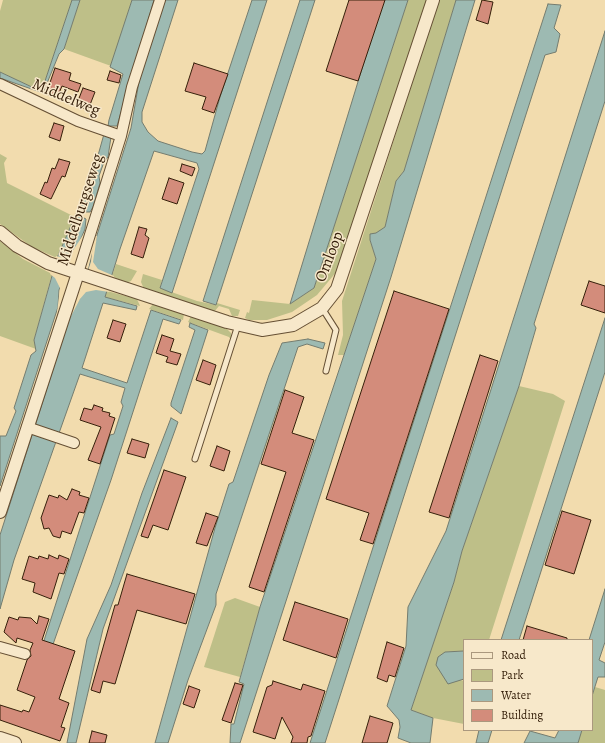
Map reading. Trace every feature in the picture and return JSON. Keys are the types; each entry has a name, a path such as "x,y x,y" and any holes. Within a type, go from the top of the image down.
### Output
{"street":[{"name":"Middelburgseweg","path":"0,512 121,136 132,87 160,0"},
{"name":"Omloop","path":"0,232 17,246 48,263 114,285 238,324 262,330 293,325 322,308 337,289 433,0"},
{"name":"Middelweg","path":"0,84 71,118 121,136"},
{"path":"27,428 74,443"},
{"path":"0,647 25,654"},
{"path":"0,738 15,743"}],"lane":[{"path":"322,308 336,330 326,371"},
{"path":"195,459 238,324"}],"green space":[{"path":"3,0 72,0 42,90 34,88 0,72 0,11"},
{"path":"80,0 132,0 111,66 64,49"},
{"path":"408,0 427,0 338,270 317,295 292,312 267,320 249,320 245,318 247,312 249,313 252,300 290,304 314,288"},
{"path":"439,0 456,0 404,171 396,181 385,227 370,240 376,259 344,355 338,355 343,335 342,301"},
{"path":"0,154 7,158 4,163 7,183 75,217 57,258 32,247 0,224"},
{"path":"0,241 23,259 52,274 34,340 36,349 0,336"},
{"path":"116,264 137,271 131,281 126,283 112,276"},
{"path":"143,274 162,280 160,288 197,301 216,305 217,303 240,310 238,316 232,316 229,309 219,306 214,312 144,289 141,282"},
{"path":"107,291 137,299 140,306 105,297"},
{"path":"153,304 184,314 183,320 149,309"},
{"path":"191,316 227,329 231,333 231,340 229,337 188,322"},
{"path":"519,386 553,394 565,401 489,639 463,639 463,651 445,652 462,681 463,680 463,724 433,718 411,710 454,582 462,551"},
{"path":"235,598 260,607 240,677 204,667 225,602"},
{"path":"595,687 605,690 605,743 578,743 582,731 593,731 593,693"}],"water":[{"path":"72,0 80,0 64,49 59,54 43,93 0,78 0,72 34,88 42,90"},
{"path":"132,0 154,0 117,126 108,126 123,74 110,67"},
{"path":"165,0 178,0 142,112 142,122 148,132 158,141 202,154 205,151 220,97 252,0 267,0 172,293 160,288 199,169 197,163 154,151 120,249 105,297 137,306 136,310 103,303 82,368 127,383 151,310 181,320 179,324 163,319 111,480 39,684 40,653 110,435 114,434 123,406 121,402 125,388 80,374 14,560 0,609 0,535 72,310 82,295 97,235 131,128 141,70"},
{"path":"300,0 315,0 216,305 203,301"},
{"path":"383,0 408,0 314,288 290,304"},
{"path":"456,0 475,0 391,277 240,743 230,743 231,724 234,724 244,684 239,682 260,607 376,259 370,240 370,234 376,233 385,227 396,181 404,171"},
{"path":"548,4 561,5 554,28 560,34 556,52 545,55 325,743 310,743"},
{"path":"605,31 605,101 534,324 536,328 519,386 462,551 454,582 411,710 433,718 430,743 411,743 398,738 400,727 399,720 387,706 406,646 408,607 446,531"},
{"path":"104,134 111,137 108,157 104,162 99,176 100,183 93,207 90,212 85,212 81,209 81,202 92,177"},
{"path":"76,214 86,219 85,229 59,290 58,307 0,486 0,436 6,436 16,411 14,408 31,355 36,351 34,340 57,258"},
{"path":"605,318 605,372 519,639 501,639"},
{"path":"190,323 208,330 181,414 171,406 171,403 195,330 189,327"},
{"path":"308,339 325,343 323,349 307,344 298,347 216,594 216,605 188,680 168,743 155,743 215,528 229,484 233,482 269,375 282,343"},
{"path":"171,418 178,422 103,629 76,743 67,743 87,639 111,585 142,493"},
{"path":"605,589 605,642 599,660 605,663 605,677 598,677 593,693 593,639 589,639"},
{"path":"463,651 463,679 448,684 436,665 438,657 445,652"},
{"path":"479,731 492,731 488,743 476,743"},
{"path":"530,731 555,738 558,731 582,731 578,743 524,743"}],"pier":[{"path":"85,232 61,290 60,307 57,313 60,288 55,278 50,274 56,256 64,258 70,255"},
{"path":"94,235 97,236 93,262 98,269 114,276 109,292 96,290 86,292 80,299 70,318 70,309 80,294 91,262"}],"building":[{"path":"349,0 385,0 358,81 326,71"},
{"path":"482,0 493,2 488,24 476,20"},
{"path":"194,63 228,74 214,113 202,109 206,97 185,91"},
{"path":"55,68 71,73 69,80 81,84 78,92 62,86 57,98 46,94"},
{"path":"110,71 121,75 119,83 107,80"},
{"path":"83,88 95,92 88,110 76,106"},
{"path":"54,123 64,126 60,141 49,137"},
{"path":"59,159 70,162 65,177 62,176 51,199 40,194 45,182 47,183 52,168 55,169"},
{"path":"182,164 195,168 192,176 180,171"},
{"path":"169,178 184,183 177,204 162,199"},
{"path":"139,227 147,229 145,235 149,238 143,258 131,254"},
{"path":"589,281 605,286 605,313 581,305"},
{"path":"394,291 449,309 373,544 360,540 369,513 326,499"},
{"path":"113,320 126,324 120,342 107,338"},
{"path":"162,335 174,339 170,351 181,354 177,365 166,362 168,357 156,353"},
{"path":"480,355 498,361 449,518 429,512"},
{"path":"203,360 216,365 210,385 196,380"},
{"path":"285,390 304,397 292,433 314,440 264,592 249,587 286,472 261,464"},
{"path":"94,405 103,408 102,411 110,413 109,416 115,418 100,464 88,460 101,427 80,420 84,408 92,410"},
{"path":"132,439 149,444 145,458 127,453"},
{"path":"217,446 230,451 224,471 210,466"},
{"path":"164,470 186,477 168,530 153,525 148,538 141,536"},
{"path":"72,489 80,492 79,495 89,498 84,513 79,512 71,534 62,531 60,538 53,536 49,528 44,529 41,518 49,495 58,498 59,495 67,500"},
{"path":"562,511 591,520 574,574 545,565"},
{"path":"206,513 218,517 207,546 196,543"},
{"path":"49,555 58,559 59,555 69,559 64,574 59,573 51,599 33,592 35,583 22,579 29,556 38,559 39,556 48,559"},
{"path":"127,574 195,594 186,624 137,610 115,684 103,681 100,693 91,690 115,605 118,605"},
{"path":"295,602 348,619 336,658 283,640"},
{"path":"39,616 49,619 42,640 75,651 59,699 69,703 61,727 65,728 60,741 0,720 0,705 22,712 23,710 29,712 35,697 17,690 27,660 31,656 30,650 33,643 17,638 16,643 4,632 9,617 18,620 19,617 31,618 37,624"},
{"path":"527,626 567,638 567,639 523,639"},
{"path":"387,642 404,648 395,677 389,675 387,682 377,678"},
{"path":"273,681 301,690 303,684 325,691 311,736 308,737 307,743 291,743 293,737 282,717 275,739 253,732 267,687 272,685"},
{"path":"235,683 243,685 231,723 222,720"},
{"path":"189,686 200,690 194,708 183,704"},
{"path":"370,716 393,723 387,743 362,743"},
{"path":"92,731 107,735 105,743 89,743"}]}
